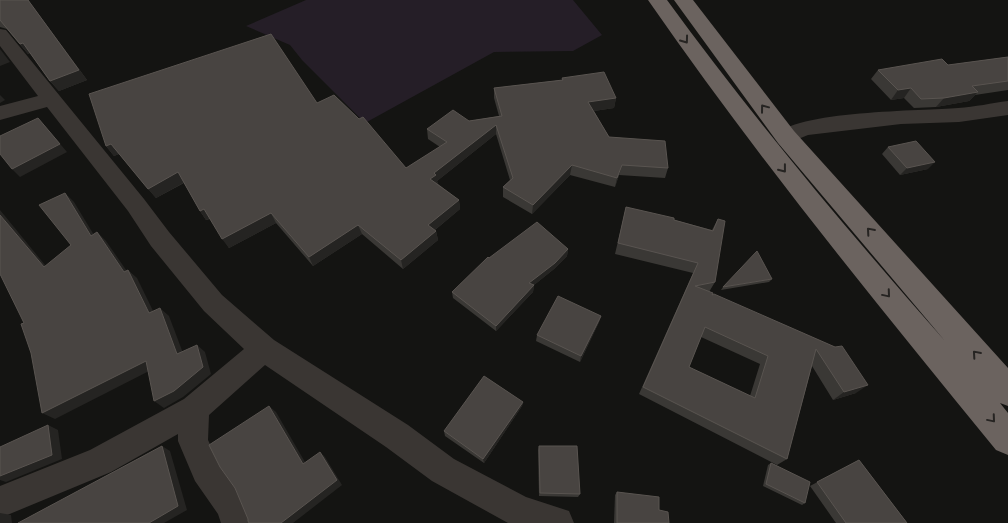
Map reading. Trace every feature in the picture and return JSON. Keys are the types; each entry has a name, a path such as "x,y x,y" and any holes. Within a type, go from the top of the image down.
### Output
{"highway":[{"path":"657,0 725,96 794,184 1008,438"},
{"path":"682,0 786,137 1008,391"}],"street":[{"path":"0,34 160,239 213,303 264,349 397,436 443,470 520,511 557,523"},
{"path":"0,113 51,99"},
{"path":"786,137 804,128 902,117 958,115 1008,108"},
{"path":"0,502 100,460 194,409 264,349"},
{"path":"194,409 193,441 206,470 231,504 238,523"}],"shaded area":[{"path":"306,0 573,0 602,35 573,51 494,52 365,123 302,60 290,45 246,26"}],"building":[{"path":"0,0 28,0 79,70 50,81 23,43 20,44 0,20"},
{"path":"271,34 317,103 334,95 359,119 363,117 406,168 447,142 427,129 453,110 469,121 502,116 494,88 563,80 562,78 604,72 616,98 588,102 609,137 665,141 668,168 622,165 617,178 572,165 533,205 503,187 513,178 496,125 434,173 436,175 430,179 459,200 428,225 436,231 401,260 358,225 309,257 271,213 222,239 204,209 200,211 178,172 148,189 111,144 106,146 89,94"},
{"path":"1008,57 1008,81 972,86 978,92 944,98 921,99 911,88 898,90 878,70 942,59 948,65"},
{"path":"38,118 60,144 12,169 0,154 0,136"},
{"path":"916,141 935,162 907,168 888,147"},
{"path":"65,193 91,236 97,232 124,272 128,270 149,313 160,308 177,354 197,345 203,367 174,391 154,401 146,361 42,413 31,353 21,324 24,323 0,274 0,215 44,267 71,245 39,205"},
{"path":"626,207 674,218 674,220 713,231 718,219 725,221 715,282 695,286 835,347 842,346 868,385 844,392 816,349 787,459 643,387 698,263 618,243","holes":["705,327 768,356 755,398 689,367"]},
{"path":"537,222 568,249 555,263 529,283 534,285 496,326 452,292 488,257"},
{"path":"757,251 772,279 723,287"},
{"path":"558,296 601,316 581,356 537,335"},
{"path":"484,376 523,402 483,459 444,431"},
{"path":"269,406 303,464 320,452 337,480 281,523 249,523 235,488 220,467 209,445"},
{"path":"48,425 52,455 0,476 0,447"},
{"path":"162,446 178,506 149,523 18,523"},
{"path":"539,446 577,446 580,494 540,493"},
{"path":"859,460 907,523 846,523 817,482"},
{"path":"771,463 810,482 805,503 766,484"},
{"path":"617,492 659,497 659,510 668,512 669,523 617,523"}]}
